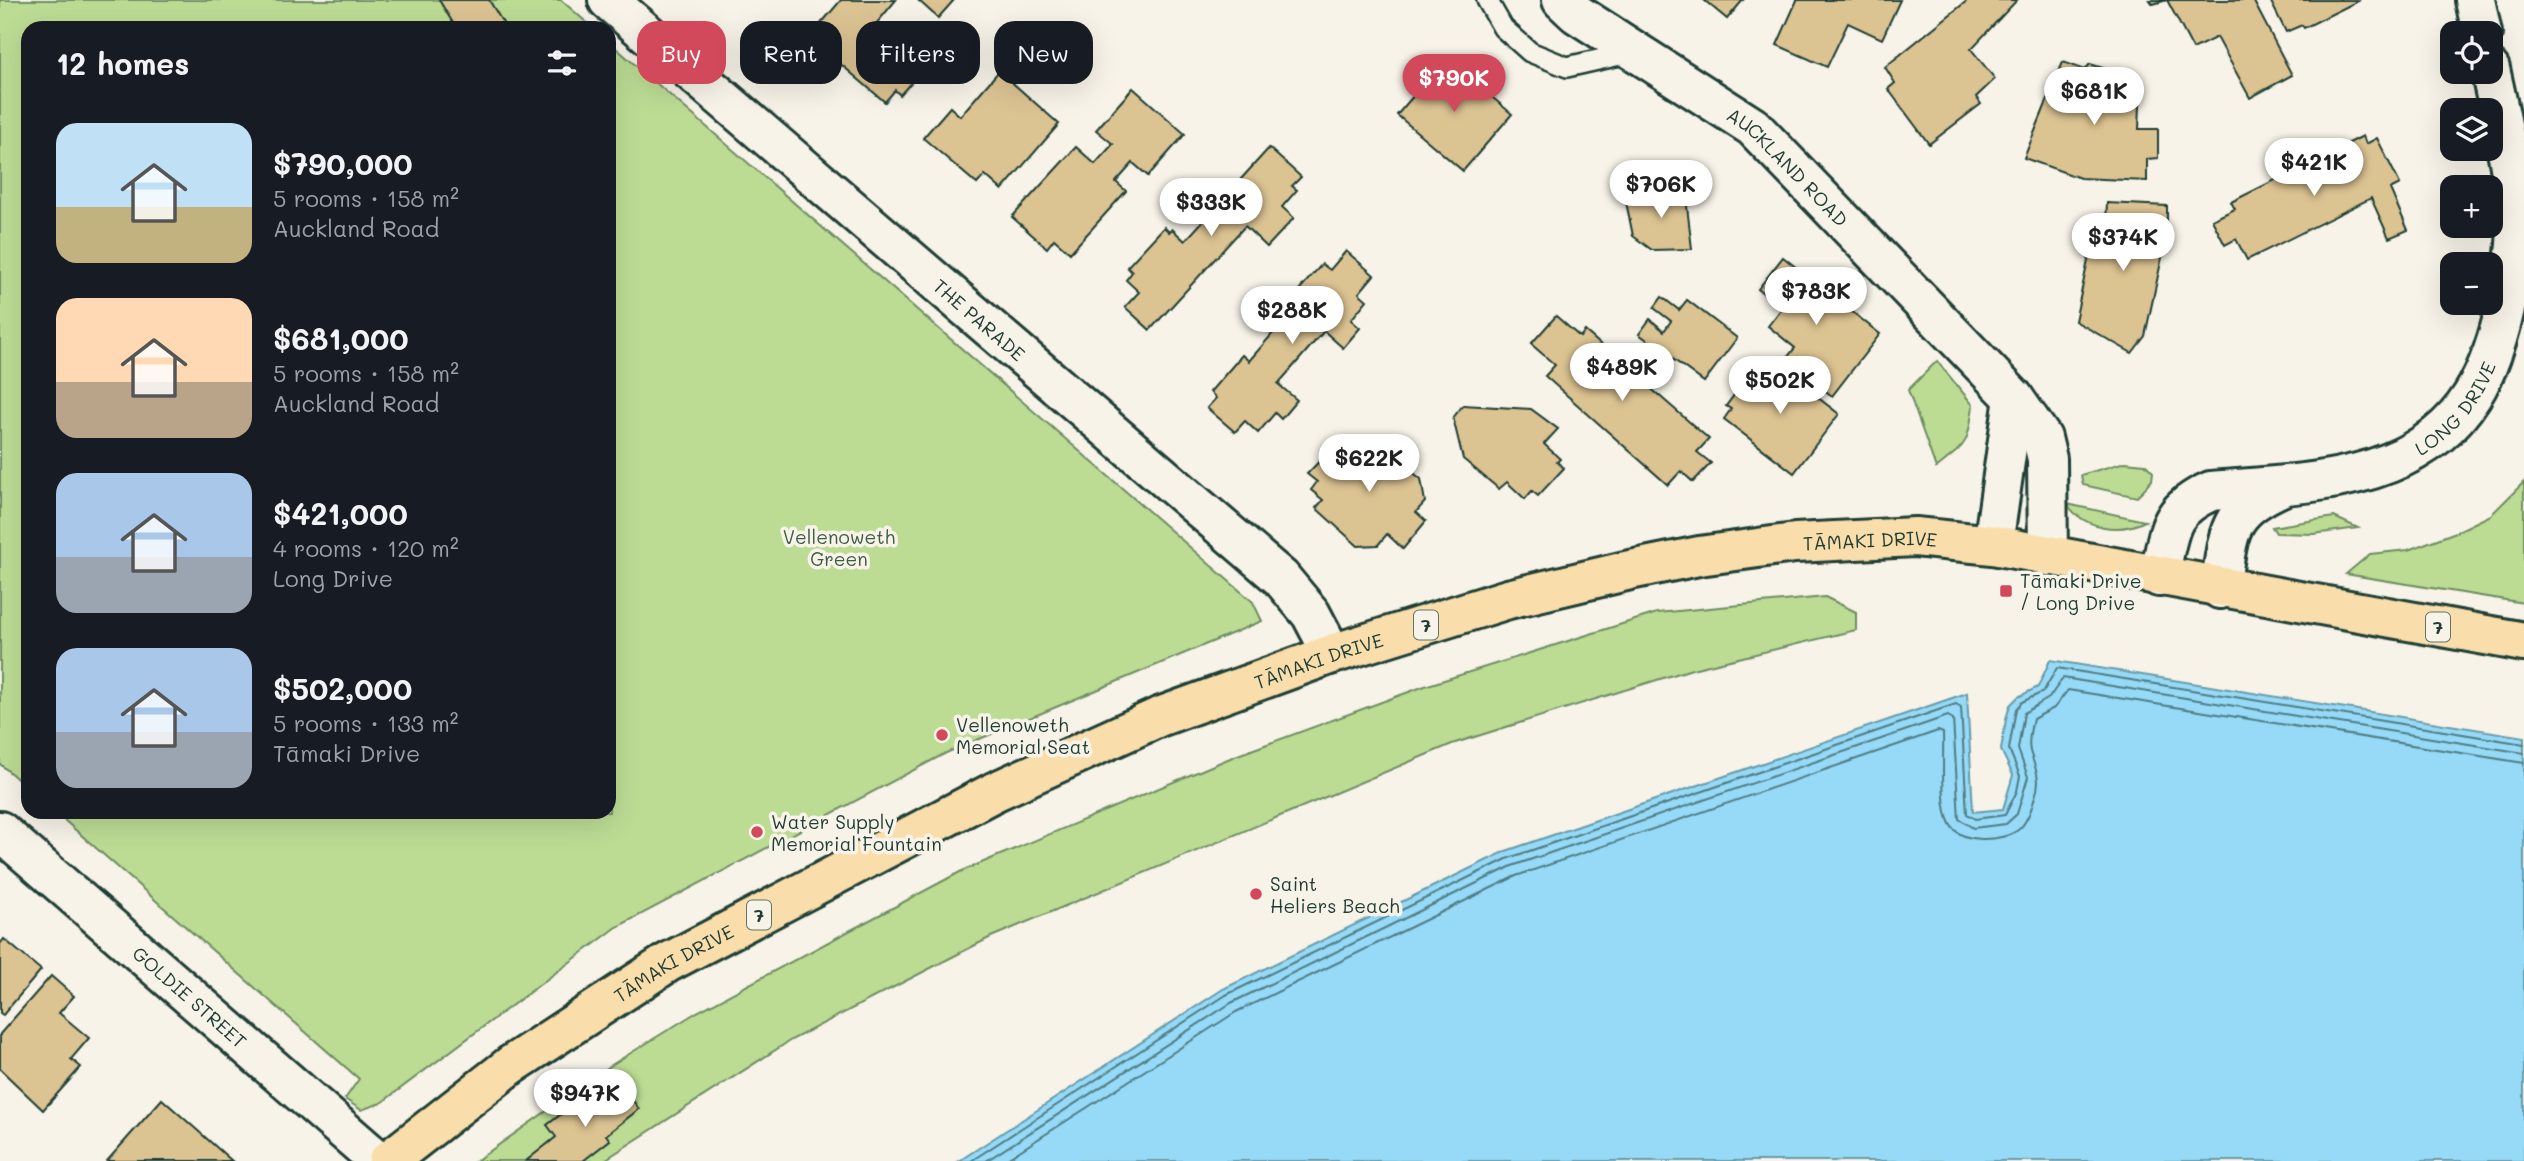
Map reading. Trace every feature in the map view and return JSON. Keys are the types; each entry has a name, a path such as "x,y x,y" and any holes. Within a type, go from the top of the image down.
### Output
{"main road":[{"name":"TĀMAKI DRIVE","path":"388,1161 511,1065 667,963 996,791 1159,717 1332,654 1508,599 1699,556 1795,543 1915,537 1993,545 2220,589 2524,642"}],"street":[{"name":"THE PARADE","path":"608,0 1281,578 1311,614 1332,654"},
{"name":"AUCKLAND ROAD","path":"1562,0 1577,14 1753,127 2014,398 2042,438 2047,459 2048,556"},
{"path":"2475,0 2479,21"},
{"name":"LONG DRIVE","path":"2159,577 2174,516 2193,499 2211,491 2290,484 2356,474 2389,463 2418,449 2466,408 2483,380 2501,329 2515,262 2520,209 2493,84"},
{"path":"1993,545 2014,398"},
{"name":"LONG DRIVE","path":"2220,589 2234,521 2243,508 2290,484"},
{"name":"GOLDIE STREET","path":"0,831 379,1161"}],"lane":[{"path":"1487,0 1503,28 1530,52 1567,67 1638,51"}],"green space":[{"path":"0,0 561,0 585,21 21,21 21,782 0,764"},
{"name":"Vellenoweth Green","path":"616,48 637,66 637,84 657,84 1253,602 1262,621 946,753 617,927 381,1103 361,1110 345,1099 359,1079 63,819 616,819"},
{"path":"1937,361 1973,405 1964,443 1936,468 1908,390"},
{"path":"2125,462 2145,464 2153,472 2152,480 2137,497 2083,485 2081,475"},
{"path":"2524,482 2524,603 2346,574 2370,554 2408,550 2491,515"},
{"path":"2067,504 2145,521 2124,527 2103,527 2083,519"},
{"path":"2334,517 2358,528 2314,534 2276,533 2272,527"},
{"path":"1825,597 1856,612 1856,630 1692,669 1452,744 991,937 791,1040 603,1161 476,1161 613,1064 697,1012 960,872 1235,756 1425,686 1657,613"}],"water":[{"path":"2050,660 2524,737 2524,1161 959,1161 1223,989 1506,851 1967,693 1973,812 2003,809 2013,775 2001,750 2010,705 2018,697 2038,687"}],"building":[{"path":"439,0 489,0 502,21 452,21"},
{"path":"841,0 896,0 878,21 856,21 856,77 842,65 842,21 823,21"},
{"path":"918,0 954,0 938,18"},
{"path":"1704,0 1743,0 1727,19"},
{"path":"1797,0 1900,0 1882,39 1848,23 1827,67 1777,45"},
{"path":"1968,0 2017,0 1971,49 1995,79 1976,97 1981,104 1929,144 1888,89 1895,83 1885,67"},
{"path":"2150,0 2167,0 2153,4"},
{"path":"2167,0 2253,0 2292,75 2250,98 2217,37 2193,49"},
{"path":"2270,0 2360,0 2304,28 2302,25 2286,32"},
{"path":"1446,58 1512,114 1463,171 1397,115"},
{"path":"2063,62 2085,70 2090,64 2141,80 2139,129 2158,129 2158,158 2147,159 2147,181 2080,178 2024,158"},
{"path":"994,77 994,84 1014,84 1059,124 1002,190 985,175 977,184 923,138 950,107 960,116"},
{"path":"864,84 910,84 900,95 895,90 885,102"},
{"path":"1133,88 1185,134 1148,176 1133,163 1116,182 1126,191 1070,253 1054,239 1047,248 1012,217 1076,147 1095,164 1113,144 1096,130"},
{"path":"2363,136 2366,144 2377,138 2400,184 2390,189 2408,230 2389,238 2371,198 2247,260 2236,239 2225,245 2212,220 2235,209 2231,202"},
{"path":"1269,148 1301,177 1292,186 1297,190 1282,207 1294,218 1267,247 1245,226 1150,330 1125,307 1139,292 1126,280 1132,272 1127,267 1164,227 1169,232 1172,229 1185,241"},
{"path":"1685,189 1692,249 1652,250 1633,236 1625,197"},
{"path":"2107,203 2167,206 2167,234 2145,336 2132,353 2075,321 2097,219 2106,222"},
{"path":"1346,251 1374,275 1359,293 1367,300 1351,320 1360,328 1343,348 1324,331 1278,384 1297,400 1281,419 1275,413 1258,433 1245,421 1235,432 1207,408 1216,398 1210,392 1242,355 1249,361 1298,304 1291,299 1322,264 1330,270"},
{"path":"1783,257 1880,334 1832,396 1786,359 1795,348 1768,326 1782,308 1758,289"},
{"path":"1662,297 1679,310 1687,300 1737,338 1704,382 1639,334 1650,319 1664,331 1671,321 1654,308"},
{"path":"1556,316 1580,337 1585,331 1709,439 1697,452 1711,463 1693,482 1681,471 1668,485 1545,376 1555,365 1531,344"},
{"path":"1768,359 1839,414 1794,473 1724,419 1731,409 1726,406 1746,379 1751,383"},
{"path":"1463,405 1531,409 1558,429 1544,444 1560,459 1557,462 1564,468 1538,496 1532,491 1525,499 1507,482 1499,489 1463,459 1453,418"},
{"path":"1373,440 1421,479 1425,502 1416,512 1426,521 1403,549 1387,534 1378,545 1358,546 1316,508 1323,500 1311,490 1317,482 1307,474 1338,442"},
{"path":"4,939 41,970 3,1015 0,1013 0,944"},
{"path":"51,976 74,996 59,1013 89,1038 71,1059 81,1067 43,1110 0,1069 0,1034"},
{"path":"623,1087 639,1109 606,1135 610,1140 583,1161 526,1161 556,1137 547,1125 577,1102 587,1114"},
{"path":"162,1099 232,1161 107,1161"}],"place":[{"name":"Tāmaki Drive / Long Drive","path":"2006,591"},
{"name":"Vellenoweth Memorial Seat","path":"942,735"},
{"name":"Water Supply Memorial Fountain","path":"757,832"},
{"name":"Saint Heliers Beach","path":"1256,894"}]}
